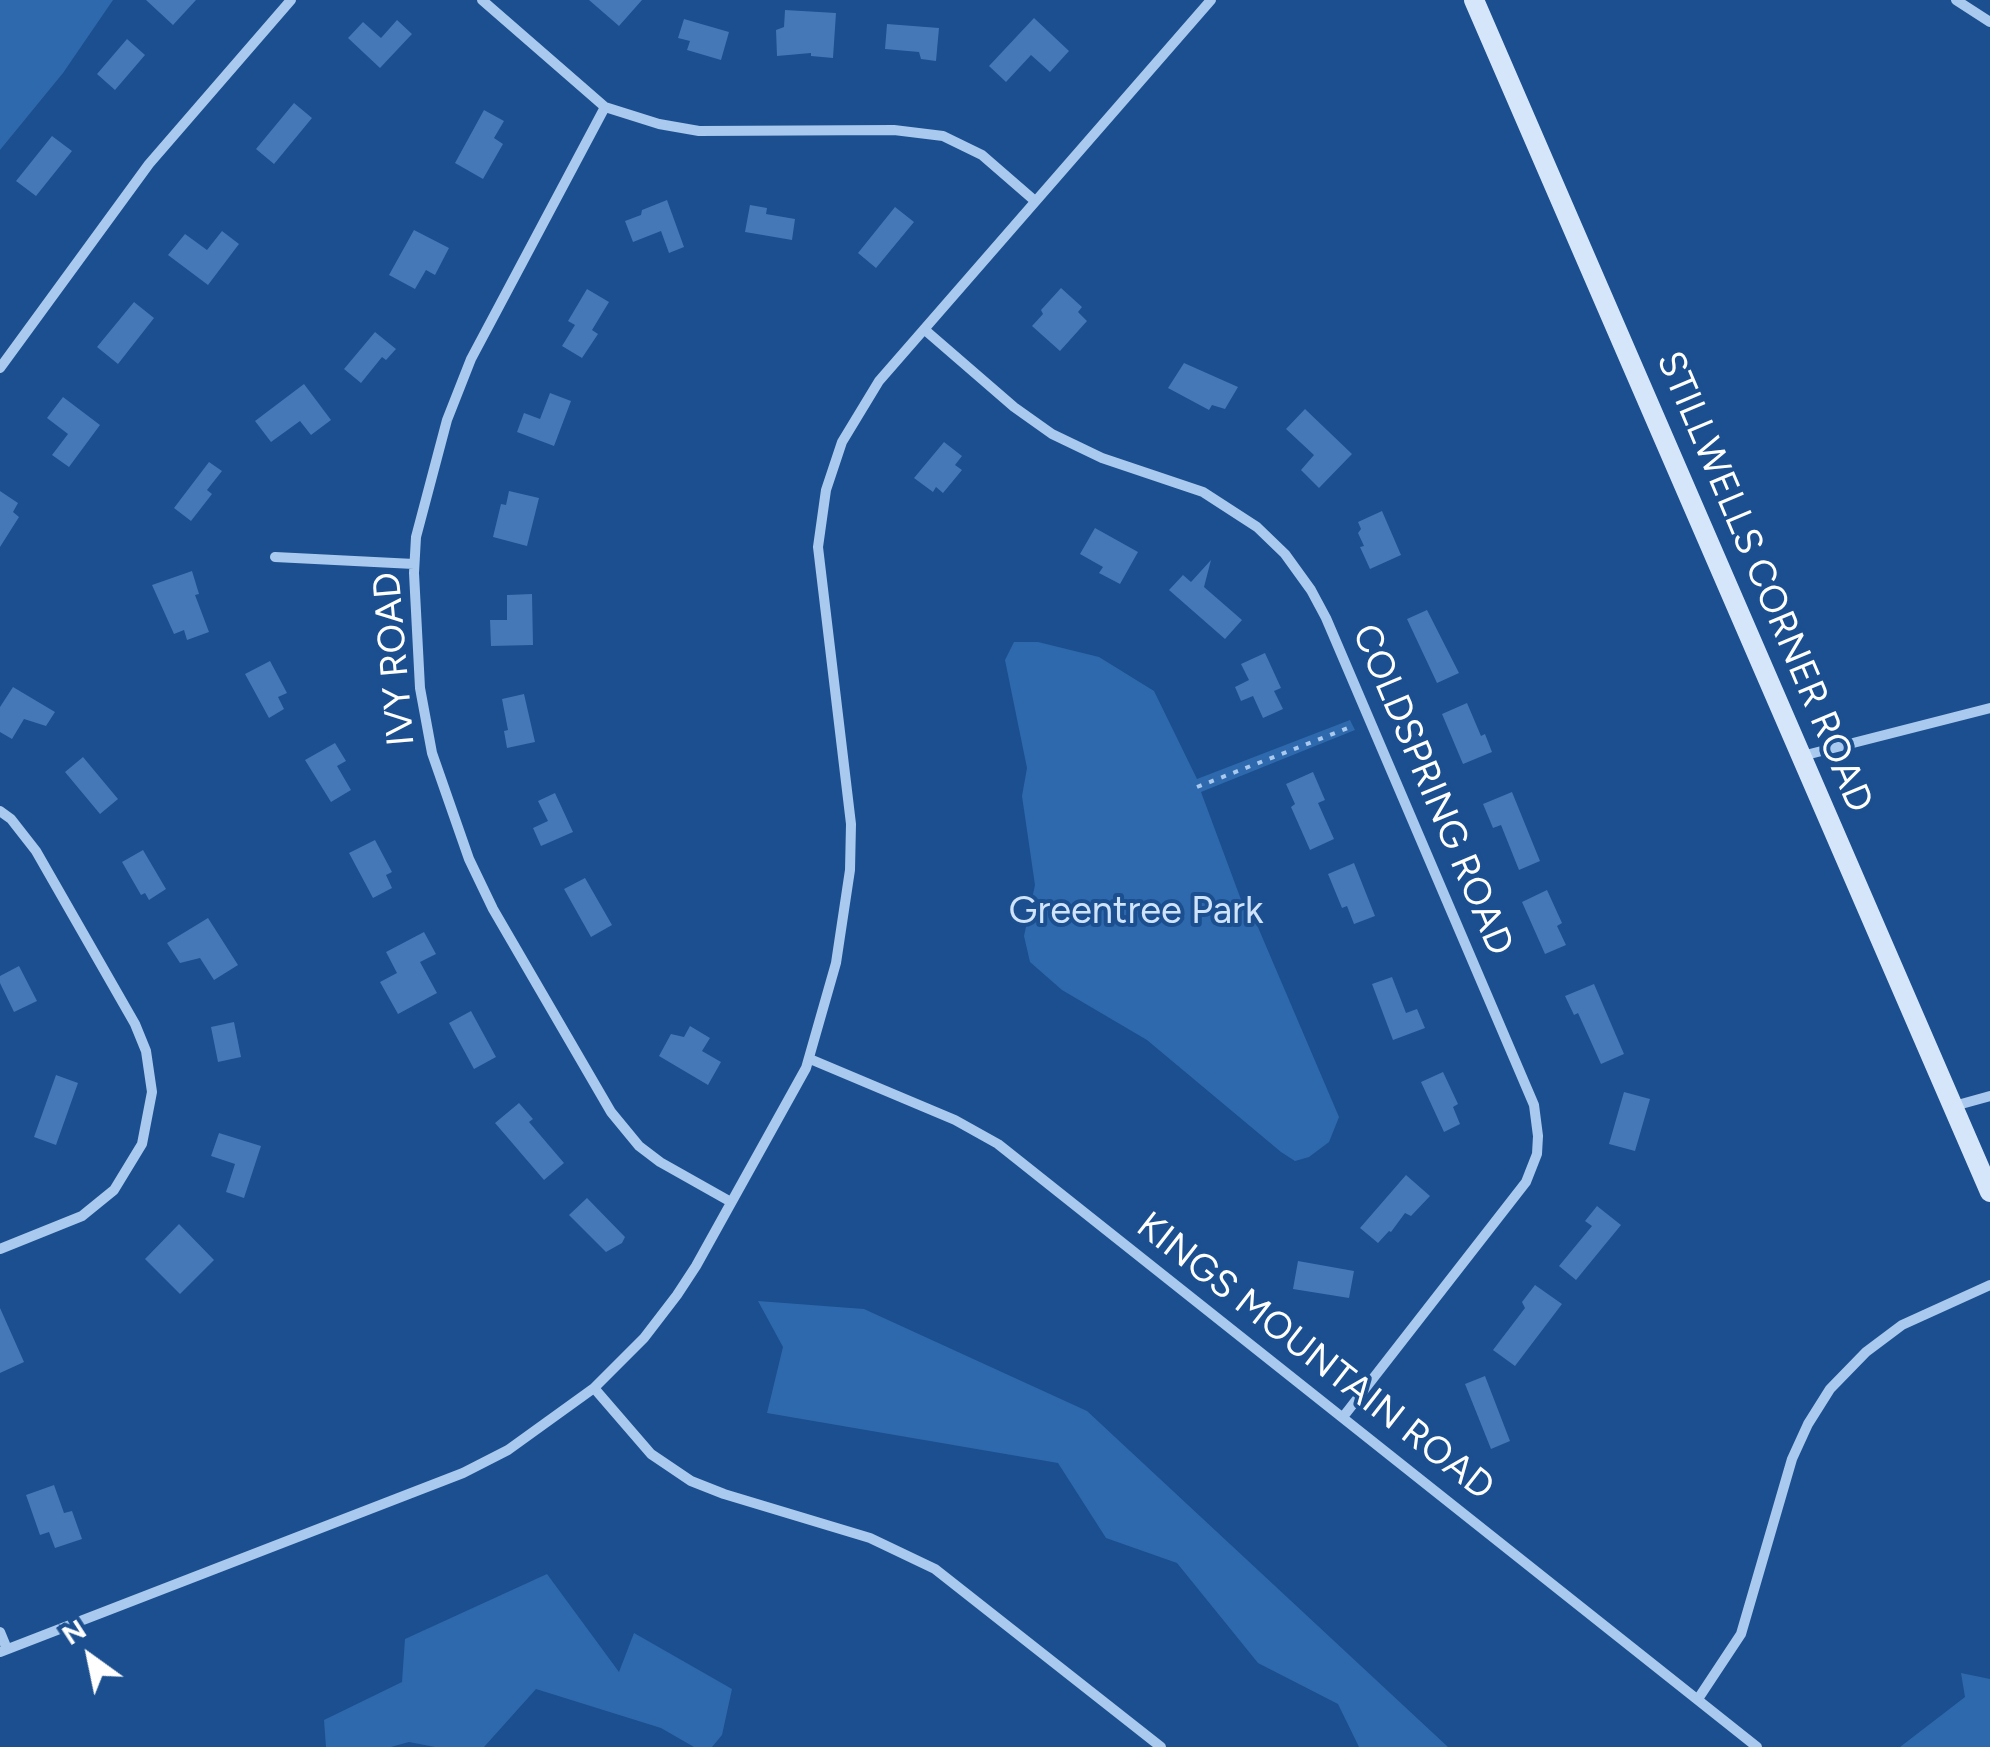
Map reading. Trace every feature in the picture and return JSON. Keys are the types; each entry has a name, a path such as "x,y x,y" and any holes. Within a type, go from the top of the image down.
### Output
{"street":[{"path":"0,368 149,164 291,0"},
{"path":"482,0 605,107 699,131 894,130 943,136 982,155 1035,201"},
{"path":"0,1632 3,1650 463,1473 508,1450 594,1388 644,1338 677,1294 810,1058 842,931 851,824 820,576 821,515 833,466 855,418 879,381 1211,0"},
{"name":"STILLWELLS CORNER ROAD","path":"1474,0 1990,1192"},
{"path":"1956,0 1990,22"},
{"name":"IVY ROAD","path":"605,107 472,359 447,420 416,537 420,688 432,754 468,860 611,1112 628,1134 668,1168 731,1202"},
{"name":"COLDSPRING ROAD","path":"925,330 1014,407 1052,434 1102,458 1203,492 1258,527 1293,564 1326,618 1534,1105 1537,1154 1526,1182 1343,1417"},
{"path":"274,557 414,564"},
{"path":"1802,756 1990,708"},
{"path":"0,810 36,851 135,1024 146,1051 152,1092 142,1144 114,1190 72,1221 0,1249"},
{"name":"KINGS MOUNTAIN ROAD","path":"810,1058 956,1120 998,1144 1757,1747"},
{"path":"1954,1106 1990,1096"},
{"path":"1698,1699 1741,1634 1792,1459 1824,1398 1883,1337 1936,1307 1990,1285"},
{"path":"594,1388 651,1454 691,1481 870,1538 936,1570 1161,1747"}],"path":[{"path":"1197,786 1353,726"}],"green space":[{"path":"0,0 113,0 63,73 0,150"},
{"name":"Greentree Park","path":"1014,642 1038,642 1099,657 1154,691 1197,779 1350,720 1355,730 1201,792 1243,905 1257,925 1339,1117 1329,1142 1309,1157 1295,1161 1281,1152 1147,1040 1062,990 1030,962 1024,936 1035,885 1022,796 1027,768 1005,660"},
{"path":"758,1301 864,1309 1087,1411 1448,1747 1359,1747 1338,1704 1258,1663 1177,1563 1106,1538 1058,1463 767,1413 783,1347"},
{"path":"547,1574 619,1672 634,1633 732,1689 722,1735 712,1747 694,1747 661,1728 536,1689 484,1747 435,1747 409,1742 391,1747 326,1747 324,1720 402,1682 405,1639"},
{"path":"1961,1673 1990,1679 1990,1747 1900,1747 1965,1697"}],"building":[{"path":"146,0 196,0 173,25"},
{"path":"589,0 642,0 619,26"},
{"path":"785,10 836,13 833,58 811,53 777,56 776,30 784,27"},
{"path":"1034,18 1069,51 1050,72 1031,55 1006,82 989,66"},
{"path":"684,19 729,32 721,60 687,50 690,41 678,38"},
{"path":"397,20 412,34 380,68 348,38 363,22 381,38"},
{"path":"887,24 939,28 936,61 921,59 919,52 885,49"},
{"path":"127,39 145,55 115,90 97,74"},
{"path":"294,103 312,118 274,164 256,149"},
{"path":"484,110 504,121 494,138 503,144 483,179 455,163"},
{"path":"52,136 72,151 36,196 16,181"},
{"path":"667,200 684,247 669,253 661,231 633,242 625,221"},
{"path":"750,205 767,208 766,214 795,219 792,240 745,232"},
{"path":"895,207 914,222 876,268 858,253"},
{"path":"414,230 449,248 435,275 426,270 415,289 389,275"},
{"path":"222,231 239,244 208,285 168,255 185,234 207,250"},
{"path":"1061,288 1082,307 1078,312 1087,321 1060,351 1032,326"},
{"path":"587,289 609,302 592,330 598,334 582,358 562,346 575,325 568,321"},
{"path":"134,302 154,318 118,364 97,347"},
{"path":"375,332 396,349 386,360 382,357 361,383 344,369"},
{"path":"1184,363 1238,387 1225,409 1212,405 1209,410 1168,388"},
{"path":"304,384 331,420 311,435 300,421 271,442 255,421"},
{"path":"550,393 571,401 554,446 517,432 524,413 540,419"},
{"path":"63,397 100,425 69,467 52,455 68,434 47,418"},
{"path":"1305,409 1352,454 1319,488 1301,470 1314,455 1286,429"},
{"path":"944,442 962,456 955,465 962,470 943,493 936,487 933,492 914,478"},
{"path":"209,462 222,471 207,490 212,494 191,521 174,508"},
{"path":"0,491 18,503 13,512 19,517 0,547"},
{"path":"509,491 539,498 527,546 493,537 501,504 506,505"},
{"path":"1382,511 1401,555 1370,569 1360,547 1364,546 1358,522"},
{"path":"1095,528 1138,552 1120,584 1099,573 1103,567 1080,554"},
{"path":"1211,560 1204,587 1242,620 1225,639 1169,590 1183,575 1191,582"},
{"path":"192,571 199,594 195,595 209,632 187,640 184,630 174,634 152,585"},
{"path":"532,594 533,645 491,646 490,620 507,620 507,595"},
{"path":"1427,610 1459,673 1437,683 1407,619"},
{"path":"1265,653 1281,688 1274,691 1283,709 1263,718 1253,696 1241,701 1235,687 1249,680 1241,664"},
{"path":"270,661 287,693 278,697 284,709 269,718 245,674"},
{"path":"13,687 55,712 46,726 24,719 12,739 0,732 0,707"},
{"path":"524,694 535,742 507,748 502,699"},
{"path":"1467,703 1492,752 1463,764 1442,714"},
{"path":"335,743 346,761 337,766 351,790 331,802 305,760"},
{"path":"83,757 118,799 100,814 65,772"},
{"path":"1313,772 1325,800 1318,803 1334,839 1310,850 1291,807 1295,804 1286,784"},
{"path":"1512,792 1540,861 1519,870 1501,825 1493,828 1483,804"},
{"path":"555,793 573,832 541,846 533,828 548,821 538,801"},
{"path":"375,840 392,872 386,875 392,888 373,898 349,853"},
{"path":"143,850 166,889 149,900 145,893 141,895 122,862"},
{"path":"1354,863 1375,916 1354,924 1347,906 1342,908 1328,874"},
{"path":"585,878 612,925 591,937 564,889"},
{"path":"1547,890 1562,923 1557,926 1566,945 1545,954 1522,902"},
{"path":"208,918 238,965 214,980 200,958 180,963 167,943"},
{"path":"424,932 436,954 420,962 437,993 398,1014 380,982 397,973 386,952"},
{"path":"19,966 37,1001 14,1012 0,976"},
{"path":"1392,977 1406,1013 1417,1009 1425,1028 1393,1040 1372,984"},
{"path":"1594,984 1624,1054 1601,1064 1578,1013 1574,1015 1565,996"},
{"path":"471,1011 496,1057 474,1069 449,1023"},
{"path":"234,1022 241,1057 218,1062 211,1027"},
{"path":"690,1026 710,1038 702,1051 721,1062 708,1085 659,1056 671,1034 684,1037"},
{"path":"1443,1072 1458,1104 1453,1107 1460,1124 1444,1132 1421,1082"},
{"path":"56,1075 78,1083 56,1145 34,1137"},
{"path":"1624,1092 1650,1099 1635,1151 1609,1144"},
{"path":"519,1103 533,1119 529,1122 564,1163 544,1180 495,1123"},
{"path":"219,1133 261,1146 244,1198 226,1192 235,1164 211,1156"},
{"path":"1406,1175 1430,1196 1411,1216 1405,1213 1378,1243 1360,1228"},
{"path":"587,1198 625,1237 606,1252 569,1215"},
{"path":"1597,1206 1621,1225 1576,1280 1559,1266 1592,1226 1585,1221"},
{"path":"179,1224 214,1260 180,1294 145,1259"},
{"path":"1298,1261 1354,1271 1349,1298 1293,1289"},
{"path":"1535,1285 1562,1304 1515,1366 1493,1350 1525,1308 1522,1302"},
{"path":"0,1308 24,1362 0,1373"},
{"path":"1485,1376 1510,1441 1491,1449 1465,1384"},
{"path":"54,1485 64,1513 72,1511 82,1539 55,1548 49,1532 40,1535 26,1495"}]}
